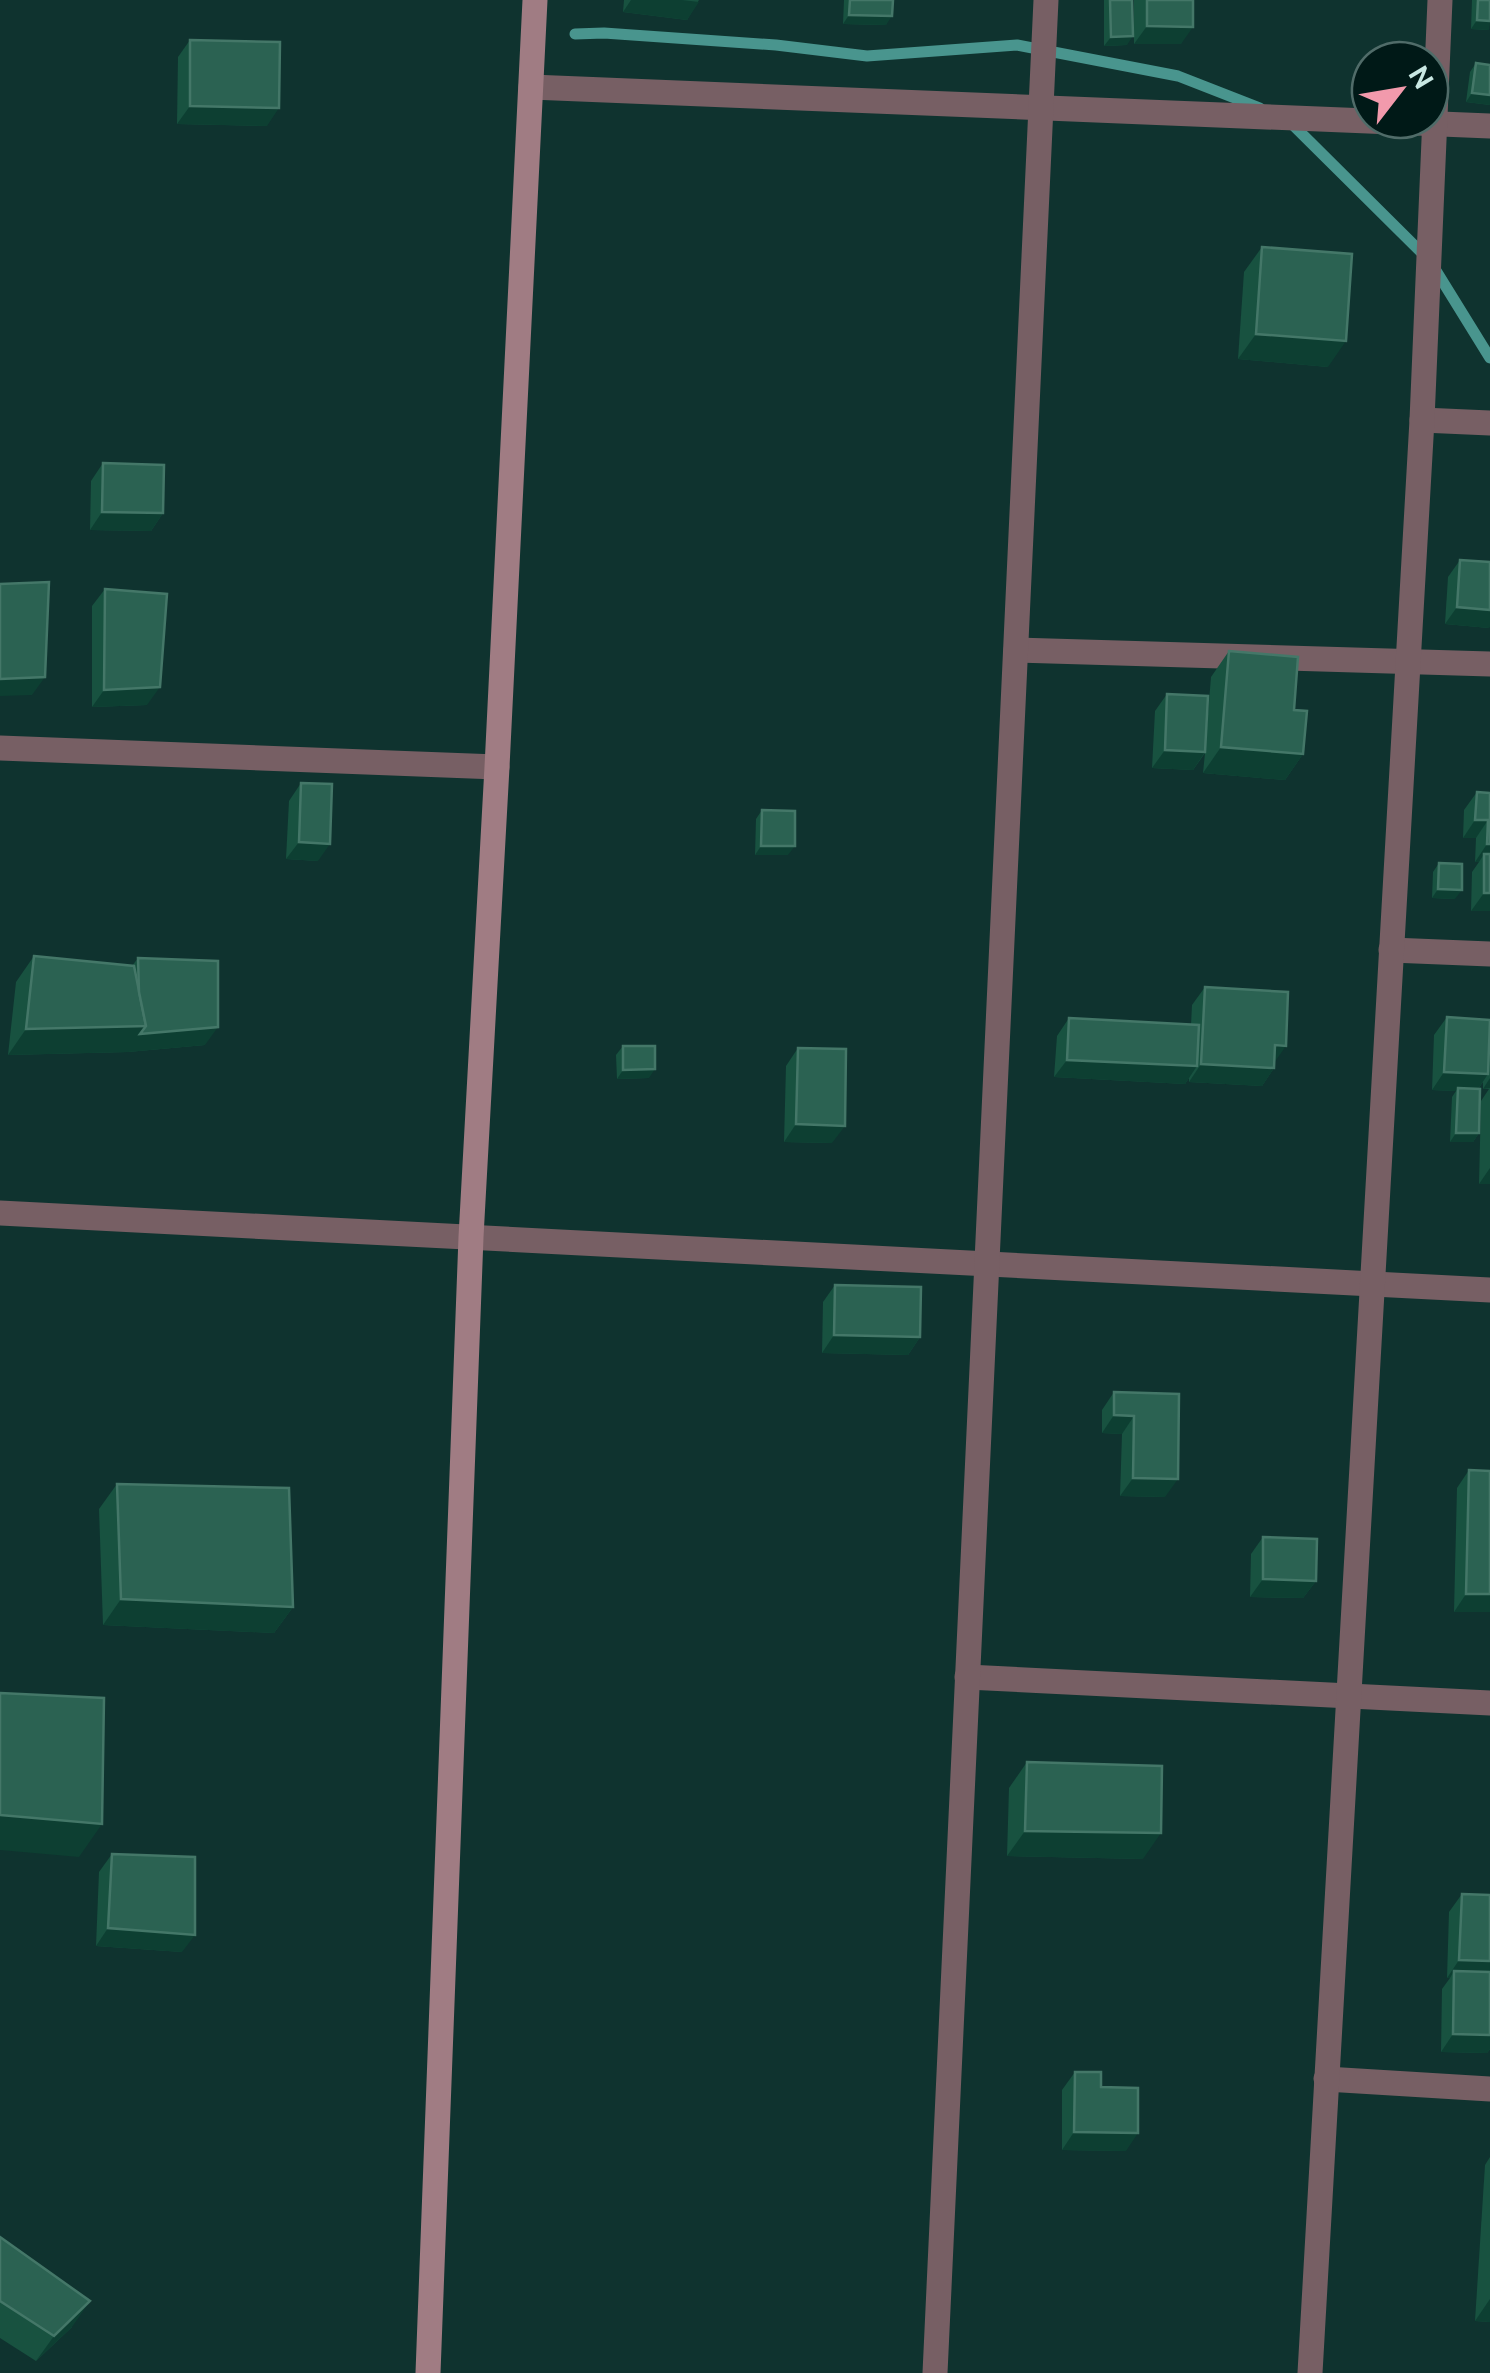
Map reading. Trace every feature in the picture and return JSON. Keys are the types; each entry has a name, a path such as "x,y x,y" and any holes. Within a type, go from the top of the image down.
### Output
{"main road":[{"path":"428,2373 471,1237 535,0"}],"street":[{"path":"935,2373 1046,0"},
{"path":"1439,40 1440,0"},
{"path":"532,87 1350,121"},
{"path":"1450,125 1490,126"},
{"path":"1310,2373 1435,140"},
{"path":"1422,420 1490,424"},
{"path":"1016,650 1490,664"},
{"path":"0,748 497,767"},
{"path":"1391,950 1490,954"},
{"path":"0,1212 1490,1290"},
{"path":"967,1677 1490,1703"},
{"path":"1326,2078 1490,2088"}],"building":[{"path":"850,0 893,0 892,16 849,15"},
{"path":"1110,0 1132,0 1133,36 1111,37"},
{"path":"1147,0 1193,0 1193,27 1147,26"},
{"path":"1478,0 1490,0 1490,21 1477,20"},
{"path":"190,40 280,42 279,108 190,106"},
{"path":"1476,63 1490,65 1490,95 1472,93"},
{"path":"1262,247 1352,254 1346,341 1256,334"},
{"path":"103,463 164,465 163,513 102,512"},
{"path":"1460,560 1490,562 1490,610 1457,607"},
{"path":"49,582 45,677 0,679 0,584"},
{"path":"105,589 167,594 160,687 104,690"},
{"path":"1229,651 1298,657 1294,710 1307,711 1303,754 1221,747"},
{"path":"1167,694 1208,696 1205,752 1165,750"},
{"path":"301,783 332,784 330,844 299,842"},
{"path":"1477,792 1490,793 1490,844 1488,820 1475,820"},
{"path":"762,810 795,811 795,846 761,846"},
{"path":"1484,854 1490,854 1490,893 1484,893"},
{"path":"1439,863 1462,864 1462,890 1438,889"},
{"path":"34,956 134,966 146,1026 26,1029"},
{"path":"138,958 218,961 218,1027 140,1034 146,1026"},
{"path":"1205,987 1288,992 1286,1046 1275,1045 1274,1068 1201,1064"},
{"path":"1447,1017 1490,1020 1488,1074 1444,1072"},
{"path":"1069,1018 1199,1025 1197,1066 1067,1060"},
{"path":"623,1046 655,1046 655,1069 623,1070"},
{"path":"798,1048 846,1049 845,1126 796,1124"},
{"path":"1458,1088 1480,1089 1479,1133 1456,1133"},
{"path":"835,1285 921,1287 920,1337 834,1335"},
{"path":"1114,1392 1179,1394 1178,1479 1133,1478 1134,1416 1114,1415"},
{"path":"1469,1470 1490,1471 1490,1594 1466,1594"},
{"path":"117,1484 289,1488 293,1607 121,1599"},
{"path":"1263,1537 1317,1539 1316,1581 1263,1579"},
{"path":"0,1693 104,1698 102,1824 0,1815"},
{"path":"1027,1762 1162,1766 1161,1833 1025,1831"},
{"path":"112,1854 195,1857 195,1935 108,1928"},
{"path":"1462,1894 1490,1895 1490,1961 1459,1960"},
{"path":"1454,1971 1490,1972 1490,2035 1453,2034"},
{"path":"1075,2072 1101,2072 1101,2087 1138,2088 1138,2133 1074,2132"},
{"path":"0,2237 90,2301 54,2336 0,2301"}],"waterway":[{"path":"575,34 776,45 867,56 1017,45 1178,76 1260,108"},
{"path":"1290,122 1430,261 1490,358"}]}
